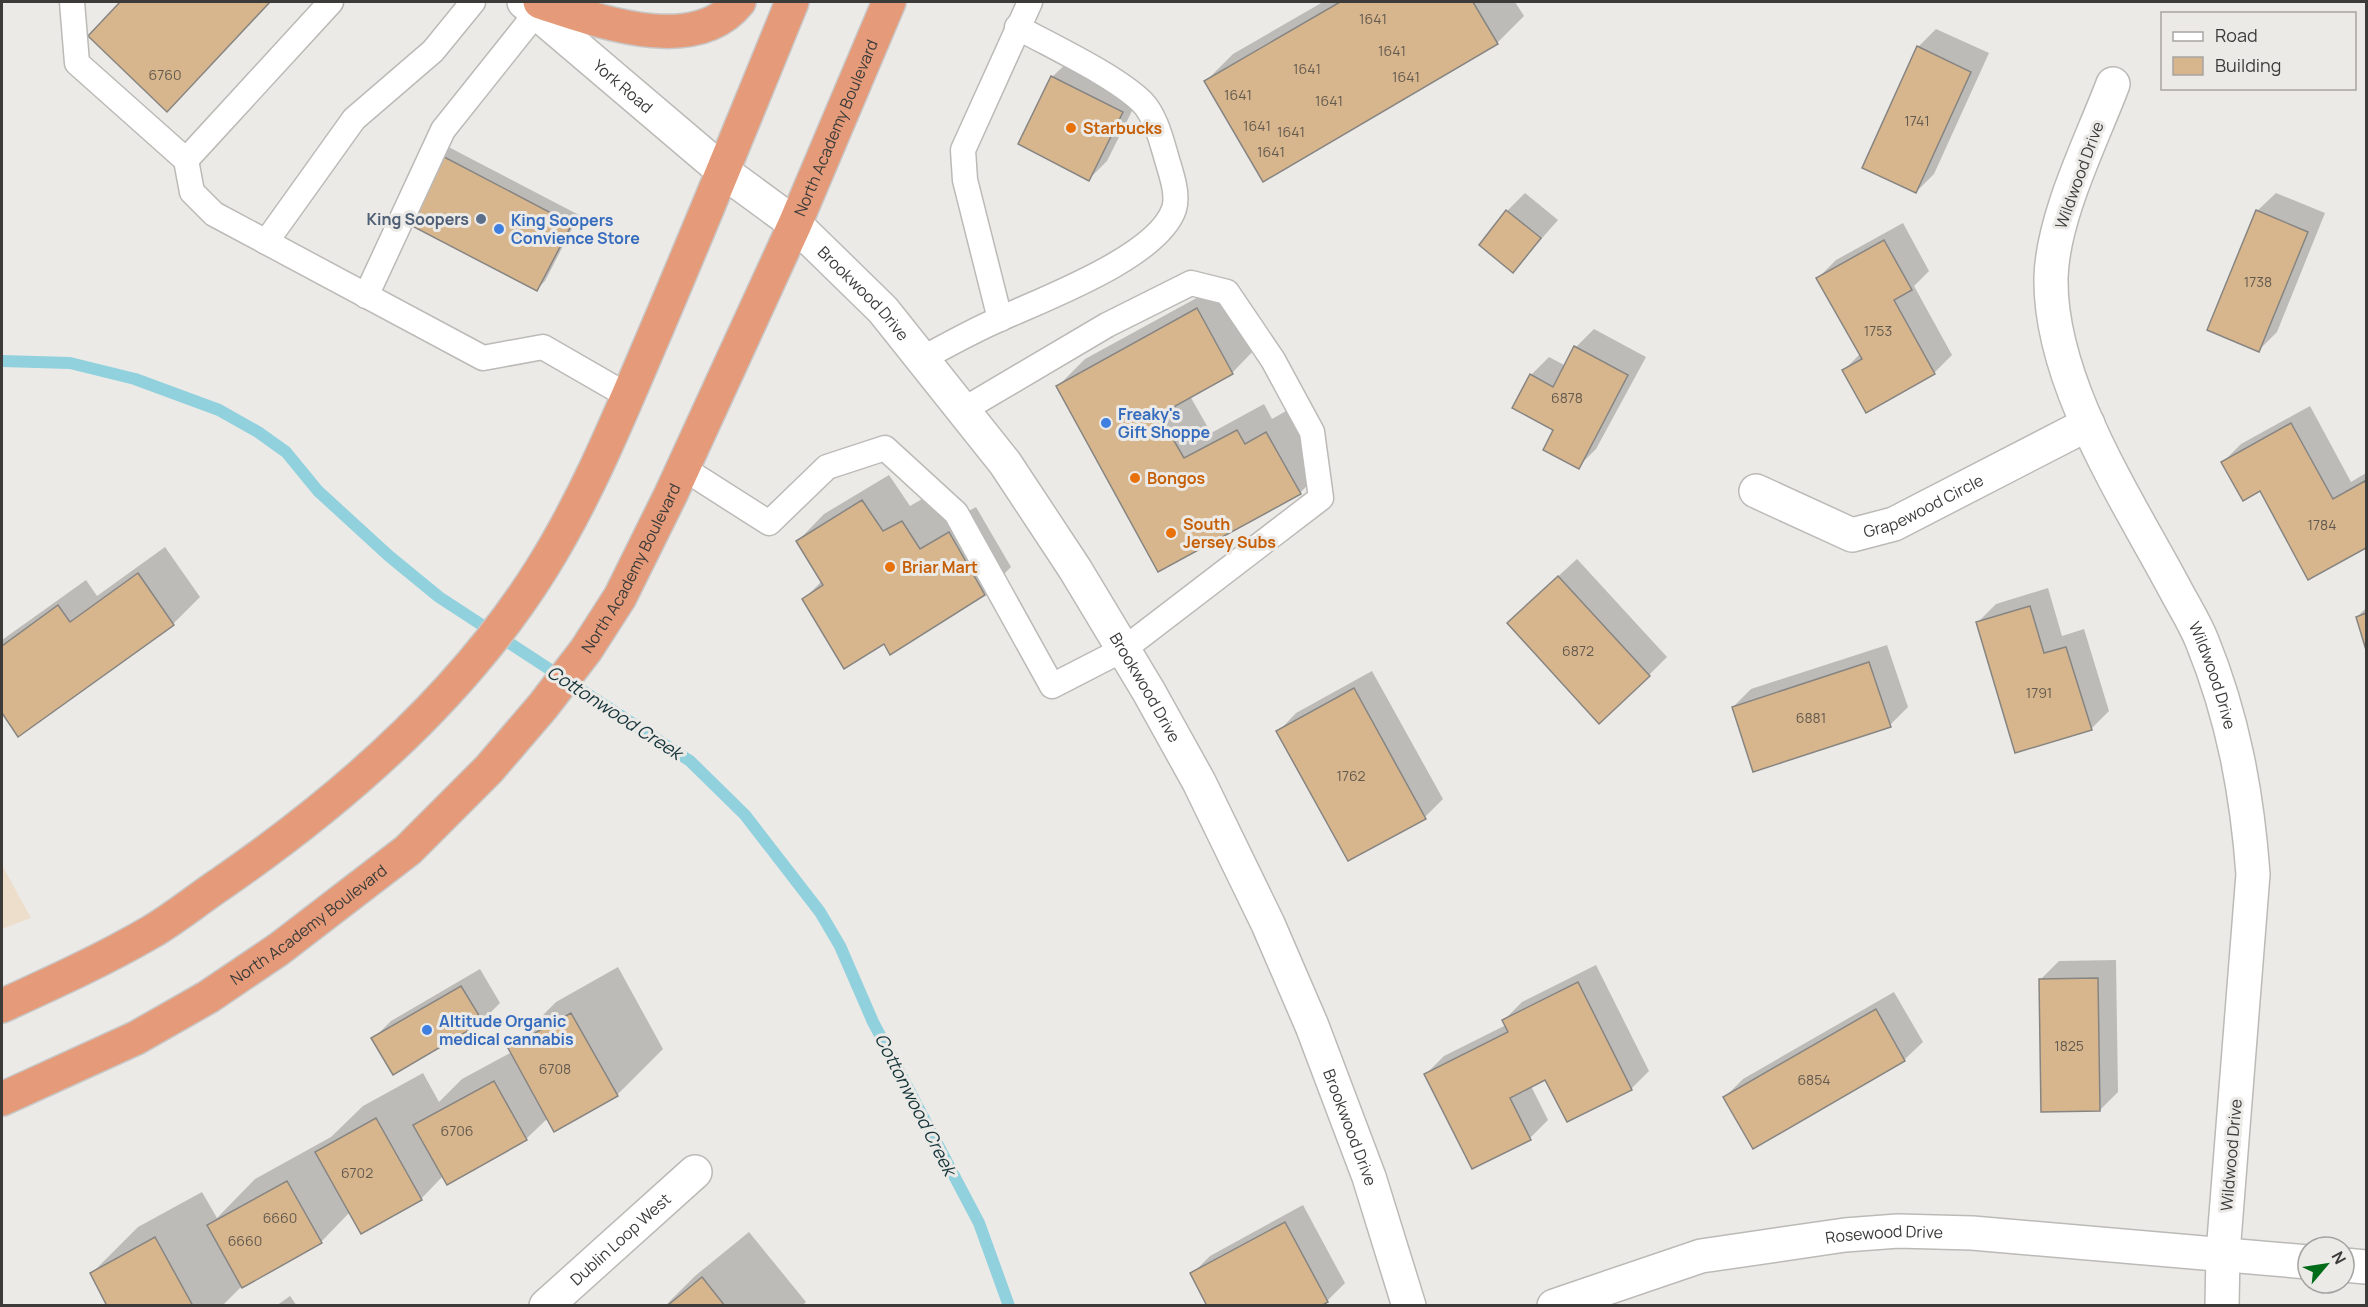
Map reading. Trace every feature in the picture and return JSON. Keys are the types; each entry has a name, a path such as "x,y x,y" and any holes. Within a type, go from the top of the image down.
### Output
{"highway":[{"path":"534,5 631,29 672,31 698,27 717,20 739,2"},
{"path":"2,1006 67,977 152,931 265,853 356,779 439,702 494,636 543,567 599,463 724,171 792,2"},
{"name":"North Academy Boulevard","path":"2,1099 136,1038 208,997 279,949 408,850 489,769 586,650 620,597 677,481 795,224 860,72 902,5"}],"street":[{"name":"York Road","path":"534,5 724,171"},
{"name":"Wildwood Drive","path":"2113,84 2058,228 2051,276 2052,317 2063,361 2088,424 2201,640 2240,758 2253,874 2223,1253 2222,1305"},
{"name":"Brookwood Drive","path":"724,171 795,224 883,310 1005,463 1076,569 1199,782 1268,924 1308,1016 1369,1176 1409,1305"},
{"name":"Grapewood Circle","path":"1756,491 1852,535 1894,524 2088,424"},
{"name":"Dublin Loop West","path":"546,1305 695,1172"},
{"name":"Rosewood Drive","path":"1554,1305 1701,1256 1845,1235 1898,1231 1972,1233 2296,1261"}],"lane":[{"path":"72,2 77,63 186,160 192,192 214,214 483,358 543,347 628,396"},
{"path":"186,160 332,2"},
{"path":"266,243 354,119 433,51 473,2"},
{"path":"1000,319 965,180 963,150 1030,2"},
{"path":"366,296 443,130 534,5"},
{"path":"923,358 1000,319 1050,299 1140,249 1165,224 1174,209 1174,189 1159,132 1143,103 1098,72 1017,27"},
{"path":"677,481 769,523 827,466 885,448 956,513 1052,686 1124,649 1321,498 1312,432 1273,360 1227,292 1191,283 1107,325 963,410"}],"shaded area":[{"path":"2,865 31,918 2,929"}],"building":[{"path":"120,2 270,2 167,112 88,36"},
{"path":"1340,2 1473,2 1498,44 1263,182 1204,81"},
{"path":"1917,46 1971,72 1916,193 1862,168"},
{"name":"Starbucks","path":"1051,76 1123,112 1089,181 1018,144"},
{"name":"King Soopers","path":"427,148 572,224 537,291 391,215"},
{"path":"1506,210 1541,238 1513,273 1479,245"},
{"path":"2256,210 2308,232 2259,352 2207,330"},
{"path":"1884,240 1912,290 1894,300 1935,374 1866,413 1842,370 1862,359 1816,278"},
{"path":"1197,308 1233,374 1159,415 1184,458 1237,430 1245,444 1266,432 1301,494 1158,572 1056,386"},
{"path":"1574,346 1628,375 1579,469 1543,450 1553,430 1512,408 1530,374 1553,387"},
{"path":"2291,423 2333,499 2365,481 2366,485 2366,548 2308,580 2260,491 2243,501 2221,462"},
{"name":"Briar Mart","path":"862,500 883,531 902,521 920,549 949,532 985,595 890,655 884,644 844,669 802,599 823,585 796,541"},
{"path":"138,573 174,625 18,737 2,713 2,646 58,605 70,622"},
{"path":"1558,576 1650,676 1599,724 1507,623"},
{"path":"2030,606 2044,653 2066,647 2092,730 2015,753 1976,622"},
{"path":"2366,613 2366,650 2356,617"},
{"path":"1869,662 1891,727 1753,772 1732,707"},
{"path":"1354,688 1426,819 1348,861 1276,731"},
{"path":"2098,978 2100,1111 2041,1112 2039,979"},
{"path":"1578,982 1632,1090 1567,1122 1545,1080 1510,1098 1531,1140 1472,1169 1424,1074 1508,1032 1502,1020"},
{"name":"Altitude Organic medical cannabis","path":"461,986 483,1022 393,1075 371,1038"},
{"path":"1876,1009 1905,1061 1753,1149 1723,1097"},
{"path":"571,1013 618,1096 554,1132 508,1048"},
{"path":"494,1081 527,1140 447,1185 413,1125"},
{"path":"376,1118 422,1200 361,1234 315,1152"},
{"path":"287,1181 322,1243 242,1288 207,1225"},
{"path":"1285,1222 1328,1302 1321,1306 1207,1306 1190,1273"},
{"path":"155,1237 193,1306 107,1306 90,1273"},
{"path":"702,1277 725,1306 667,1306"}],"waterway":[{"name":"Cottonwood Creek","path":"2,361 70,363 135,379 219,410 258,432 286,452 318,491 389,556 439,597 690,761 745,815 820,912 840,946 873,1022 979,1223 1009,1306"}],"place":[{"name":"Starbucks","path":"1071,128"},
{"name":"King Soopers","path":"481,219"},
{"name":"King Soopers Convience Store","path":"499,229"},
{"name":"Freaky's Gift Shoppe","path":"1106,423"},
{"name":"Bongos","path":"1135,478"},
{"name":"South Jersey Subs","path":"1171,533"},
{"name":"Briar Mart","path":"890,567"},
{"name":"Altitude Organic medical cannabis","path":"427,1030"}]}
